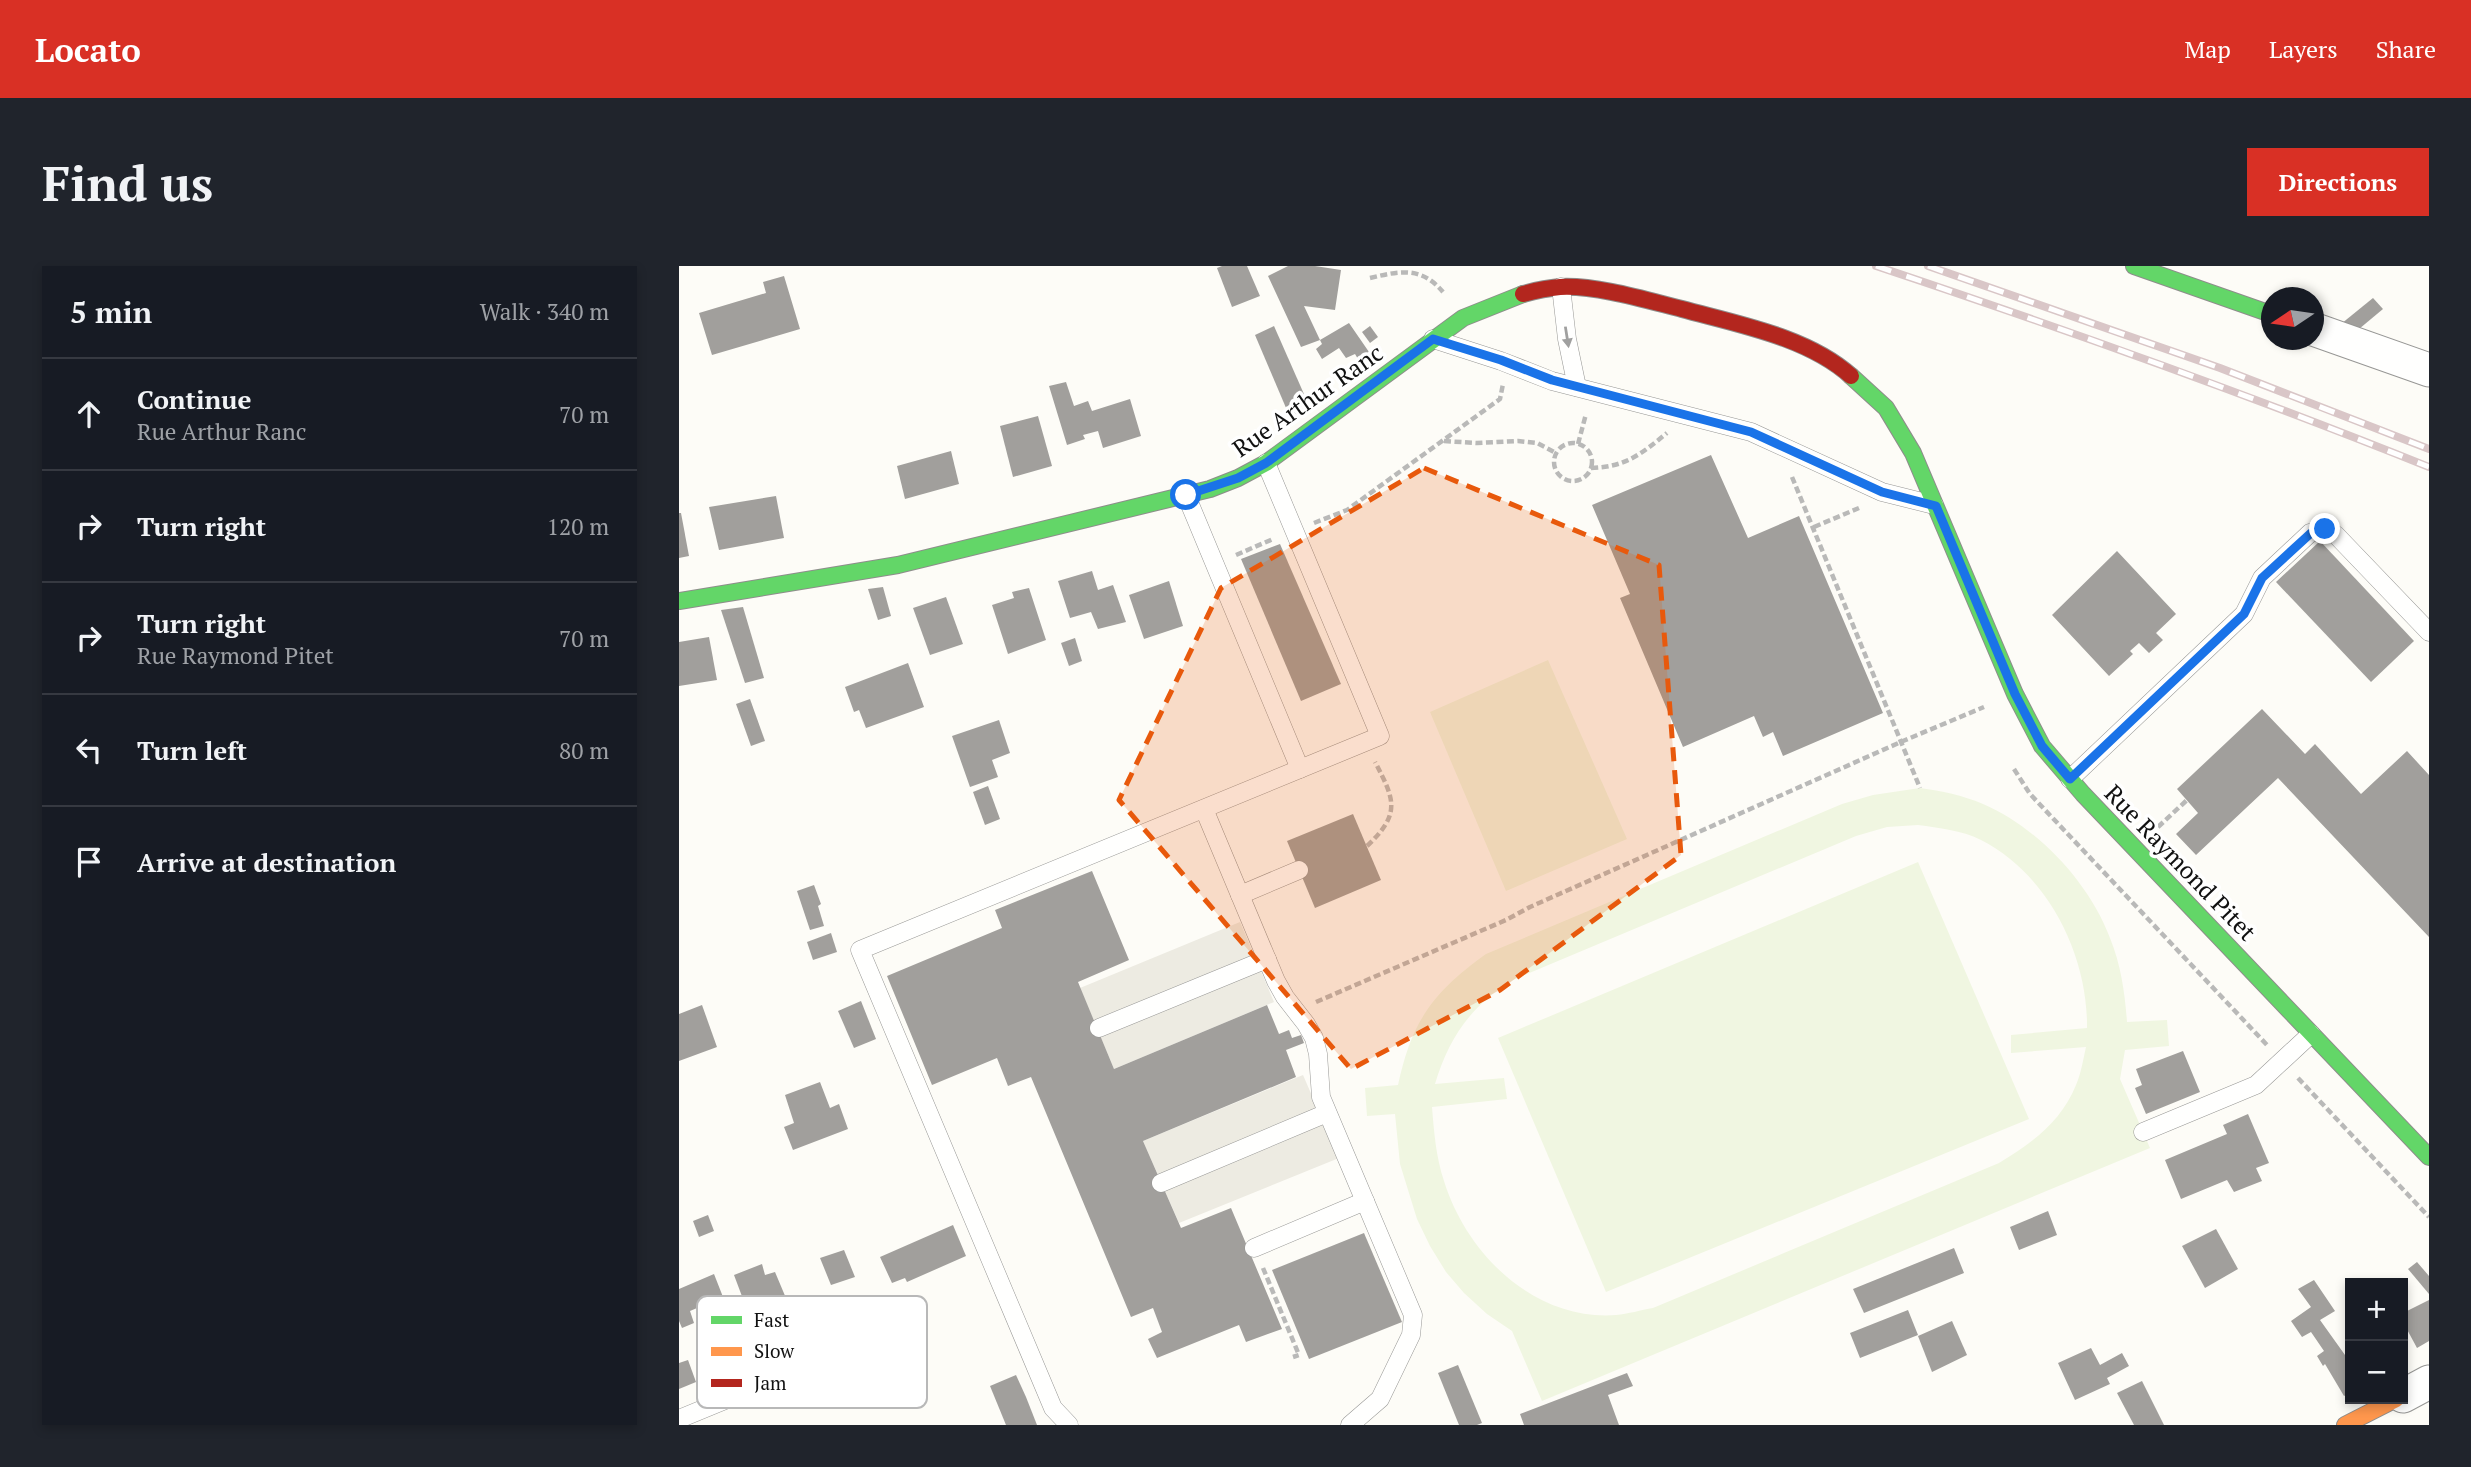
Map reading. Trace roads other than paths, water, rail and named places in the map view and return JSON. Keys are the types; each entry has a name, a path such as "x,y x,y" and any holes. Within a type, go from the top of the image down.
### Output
{"street":[{"path":"2134,266 2261,310"},
{"name":"Rue Arthur Ranc","path":"679,601 898,565 1186,495 1238,478 1266,463 1463,318 1524,293 1561,287 1624,294 1757,329 1798,344 1842,368 1886,408"},
{"path":"2324,333 2429,370"},
{"name":"Rue Raymond Pitet","path":"1886,408 1913,453 2015,694 2042,746 2070,779 2429,1157"},
{"path":"2408,1393 2429,1382"},
{"path":"2345,1425 2386,1404"}],"lane":[{"path":"1561,287 1567,338 1577,387"},
{"path":"1433,339 1501,360 1552,380 1751,432 1882,492 1936,506"},
{"path":"1069,1425 1052,1408 860,950 1380,736 1266,463"},
{"path":"1186,495 1300,769"},
{"path":"2070,779 2244,614 2262,578 2311,533 2325,529 2336,535 2429,632"},
{"path":"1204,809 1276,981 1314,1038 1318,1054 1318,1084 1327,1113 1413,1315 1414,1325 1380,1399 1350,1425"},
{"path":"1240,895 1299,870"},
{"path":"1099,1028 1266,959"},
{"path":"2143,1132 2256,1085 2311,1034"},
{"path":"1161,1182 1327,1113"},
{"path":"1254,1248 1365,1202"},
{"path":"679,1419 706,1408"}],"railway":[{"path":"1876,266 2154,362 2429,467"},
{"path":"1928,266 2220,368 2429,449"}]}
